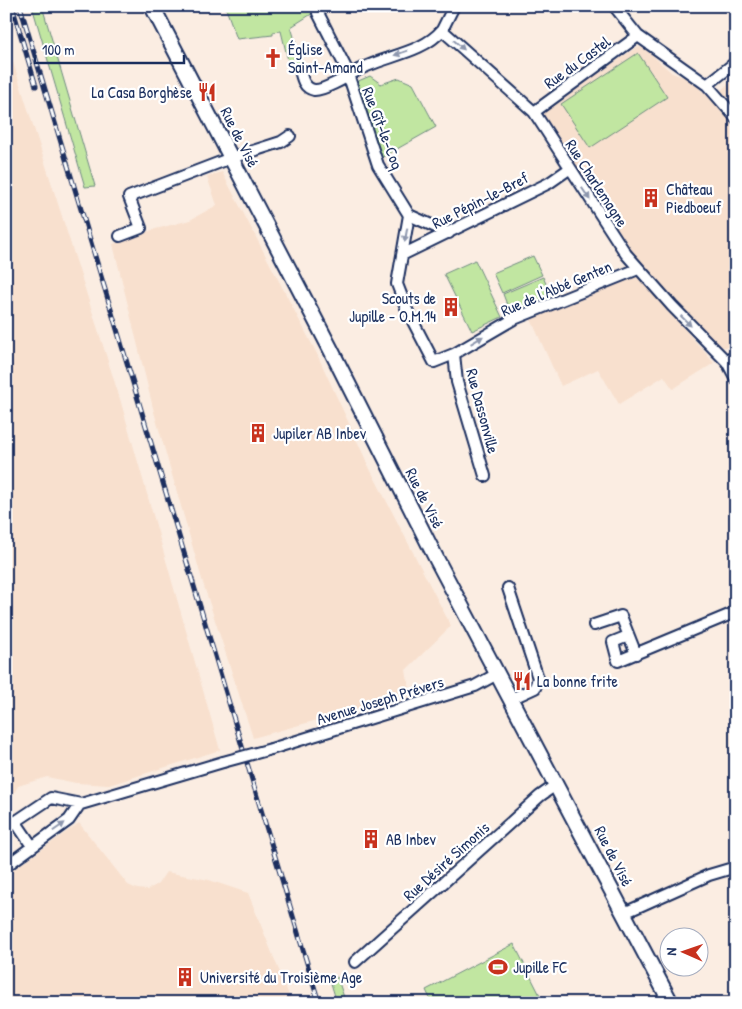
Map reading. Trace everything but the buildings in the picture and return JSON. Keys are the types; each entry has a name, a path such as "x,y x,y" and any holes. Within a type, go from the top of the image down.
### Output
{"main road":[{"name":"Rue de Visé","path":"152,6 497,674 557,784 671,1003"}],"street":[{"name":"Rue Gît-le-Coq","path":"318,6 318,13 346,68 378,165 410,215"},
{"path":"300,70 303,83 315,92 348,76 366,64 410,50 435,38 442,30 454,6"},
{"path":"614,6 638,36 707,86 736,118"},
{"name":"Rue Charlemagne","path":"442,30 534,112 569,169 638,269 727,362 736,379"},
{"name":"Rue du Castel","path":"534,112 638,36"},
{"path":"707,86 736,62"},
{"path":"120,236 141,228 129,197 231,158 281,142 290,136"},
{"name":"Rue Pépin-le-Bref","path":"402,255 449,234 549,183 569,169"},
{"path":"402,255 410,215 449,234"},
{"name":"Rue de l'Abbé Genten","path":"402,255 397,284 398,291 434,362 454,354 514,319 638,269"},
{"name":"Rue Dassonville","path":"454,354 457,382 485,476"},
{"path":"727,362 736,355"},
{"path":"508,588 538,678 535,688 511,699"},
{"path":"628,636 613,642 618,661 736,612"},
{"path":"594,625 622,616 636,654"},
{"name":"Avenue Joseph Prévers","path":"80,804 271,749 476,686 497,674"},
{"name":"Rue Désiré Simonis","path":"355,962 540,796 557,784"},
{"path":"6,866 70,820 80,804 51,798 10,824 32,846"},
{"path":"624,913 709,875 736,867"}],"shaded area":[{"path":"6,40 120,399 220,750 109,785 76,783 47,777 18,786 6,807"},
{"path":"637,47 644,48 672,73 686,78 736,123 734,347 723,347 712,341 634,254 541,117 544,110"},
{"path":"736,77 736,111 719,92"},
{"name":"Jupiler AB Inbev","path":"222,172 317,354 370,469 451,626 406,670 410,694 253,738 203,583 154,412 113,244 152,230 190,220 217,205 207,177"},
{"path":"637,274 714,363 673,389 664,376 619,404 598,369 561,386 529,315"},
{"path":"79,823 128,885 137,889 147,890 158,884 166,872 209,880 248,893 292,1003 6,1003 6,875"}],"green space":[{"path":"32,6 42,6 95,186 85,187"},
{"path":"225,6 312,6 313,13 291,27 302,63 290,69 281,31 273,32 273,35 237,39"},
{"path":"638,53 667,97 590,148 561,104"},
{"path":"370,76 381,84 399,78 413,84 436,127 381,158 356,82"},
{"path":"533,256 542,275 502,293 493,273"},
{"path":"475,260 502,317 472,331 444,274"},
{"path":"543,277 551,295 510,313 503,294"},
{"name":"Jupille FC","path":"514,944 544,1003 432,1003 426,990"},
{"path":"337,977 346,1003 337,1003 330,980"}],"railway":[{"path":"12,6 36,86"},
{"path":"20,6 319,1003"}],"place":[{"name":"Église Saint-Amand","path":"273,58"},
{"name":"La Casa Borghèse","path":"207,92"},
{"name":"Château Piedboeuf","path":"651,198"},
{"name":"Scouts de Jupille - O.M.14","path":"451,307"},
{"name":"Jupiler AB Inbev","path":"258,433"},
{"name":"La bonne frite","path":"522,681"},
{"name":"AB Inbev","path":"371,839"},
{"name":"Jupille FC","path":"498,967"},
{"name":"Université du Troisième Age","path":"185,977"}]}
